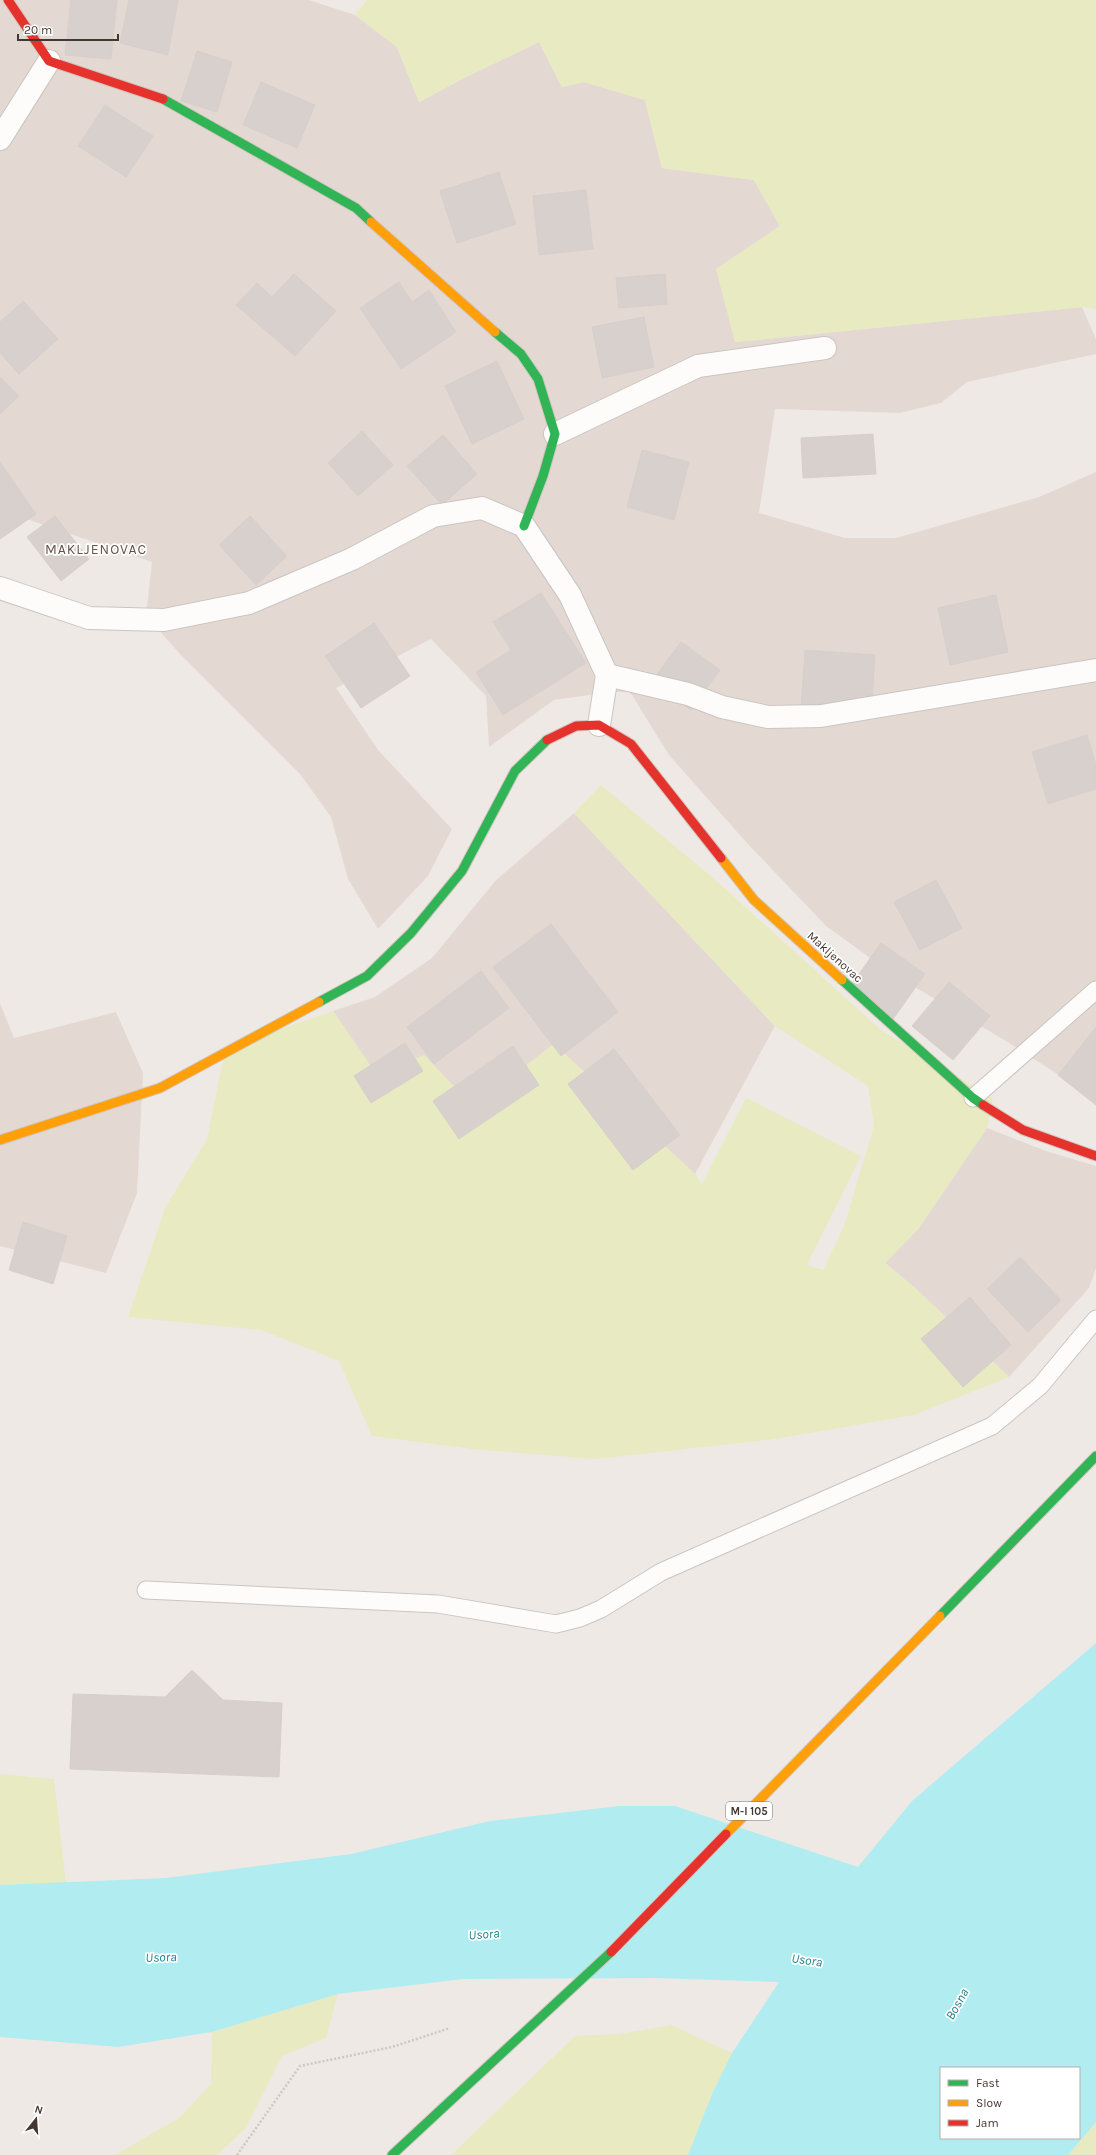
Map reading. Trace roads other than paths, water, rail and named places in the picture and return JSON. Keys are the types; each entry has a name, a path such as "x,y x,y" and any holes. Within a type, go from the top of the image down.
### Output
{"street":[{"path":"8,0 49,62 164,99 356,208 457,300 521,354 538,379 555,434 543,476 524,526"},
{"path":"0,138 49,62"},
{"path":"555,434 698,366 825,348"},
{"path":"0,588 89,618 164,620 249,603 352,560 433,516 482,508 524,526 570,595 607,675 599,725 576,726 551,737 515,771 462,871 411,933 367,976 160,1088 0,1140"},
{"path":"607,675 688,694 722,707 768,717 820,716 1096,670"},
{"name":"Makljenovac","path":"599,725 631,744 754,900 973,1098 1023,1130 1096,1156"},
{"name":"M-I 105","path":"392,2155 620,1943 1096,1456"}],"lane":[{"path":"973,1098 1096,990"},
{"path":"146,1590 438,1604 556,1624 580,1618 601,1609 660,1572 992,1426 1040,1386 1096,1319"}],"water":[{"path":"1096,1643 1096,2122 1068,2155 688,2155 712,2094 732,2053 779,1982 655,1978 463,1979 338,1994 212,2032 118,2047 0,2037 0,1885 166,1878 351,1854 490,1821 619,1806 675,1806 858,1867 912,1801"}],"district":[{"name":"MAKLJENOVAC","path":"96,549"}],"water label":[{"name":"Usora","path":"484,1934"},
{"name":"Usora","path":"161,1957"},
{"name":"Usora","path":"807,1960"},
{"name":"Bosna","path":"957,2004"}]}
